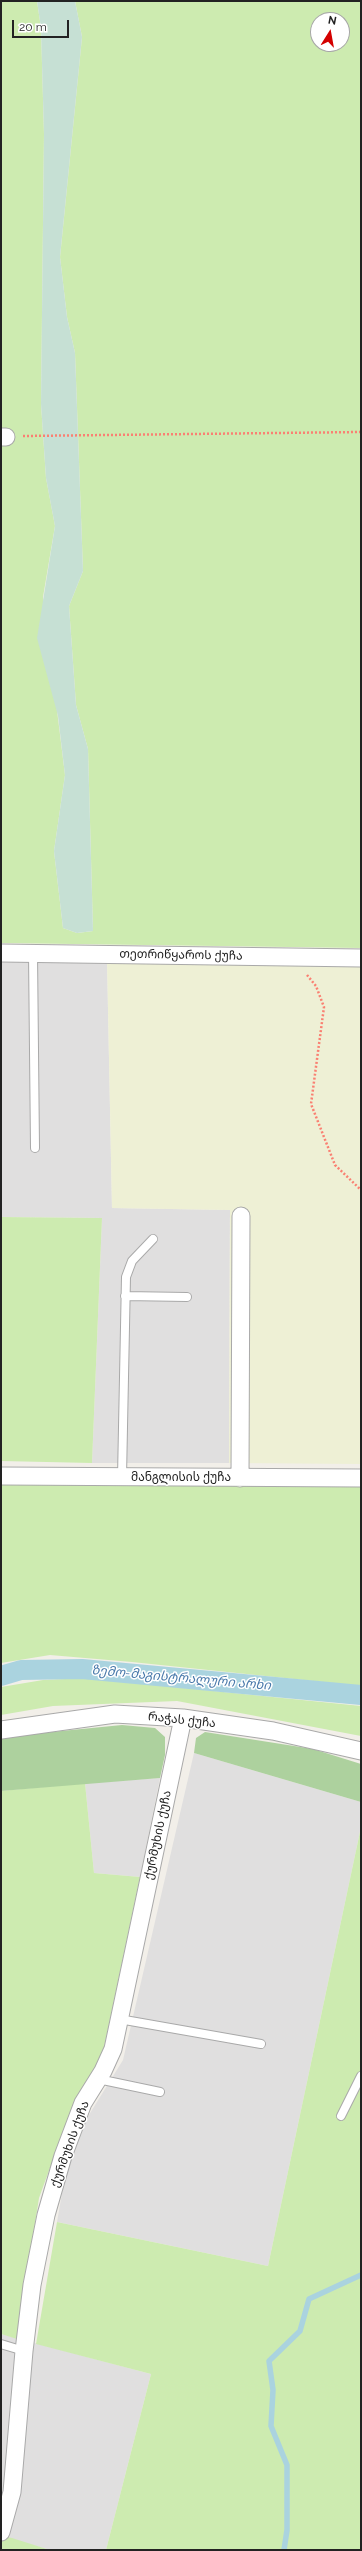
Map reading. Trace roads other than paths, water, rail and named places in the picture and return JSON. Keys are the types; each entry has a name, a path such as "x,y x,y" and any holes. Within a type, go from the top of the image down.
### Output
{"street":[{"name":"თეთრიწყაროს ქუჩა","path":"1,953 291,957 359,955"},
{"path":"240,1478 241,1216"},
{"name":"მანგლისის ქუჩა","path":"1,1476 361,1478"},
{"name":"რაჭას ქუჩა","path":"1,1730 115,1714 183,1718 274,1730 361,1751"},
{"name":"ქურმუხის ქუჩა","path":"2,2524 12,2492 24,2351 32,2285 46,2215 63,2156 83,2103 98,2079 113,2049 183,1718"}],"lane":[{"path":"33,953 35,1148"},
{"path":"122,1477 126,1277 132,1261 153,1240"},
{"path":"125,1296 188,1296"},
{"path":"119,2019 261,2044"},
{"path":"341,2116 361,2076"},
{"path":"98,2079 160,2092"},
{"path":"1,2344 24,2351"}],"waterway":[{"name":"ზემო-მაგისტრალური არხი","path":"1,1676 21,1670 82,1669 361,1695"},
{"path":"284,2550 287,2530 287,2465 271,2426 273,2390 269,2361 300,2331 309,2299 361,2275"}]}
